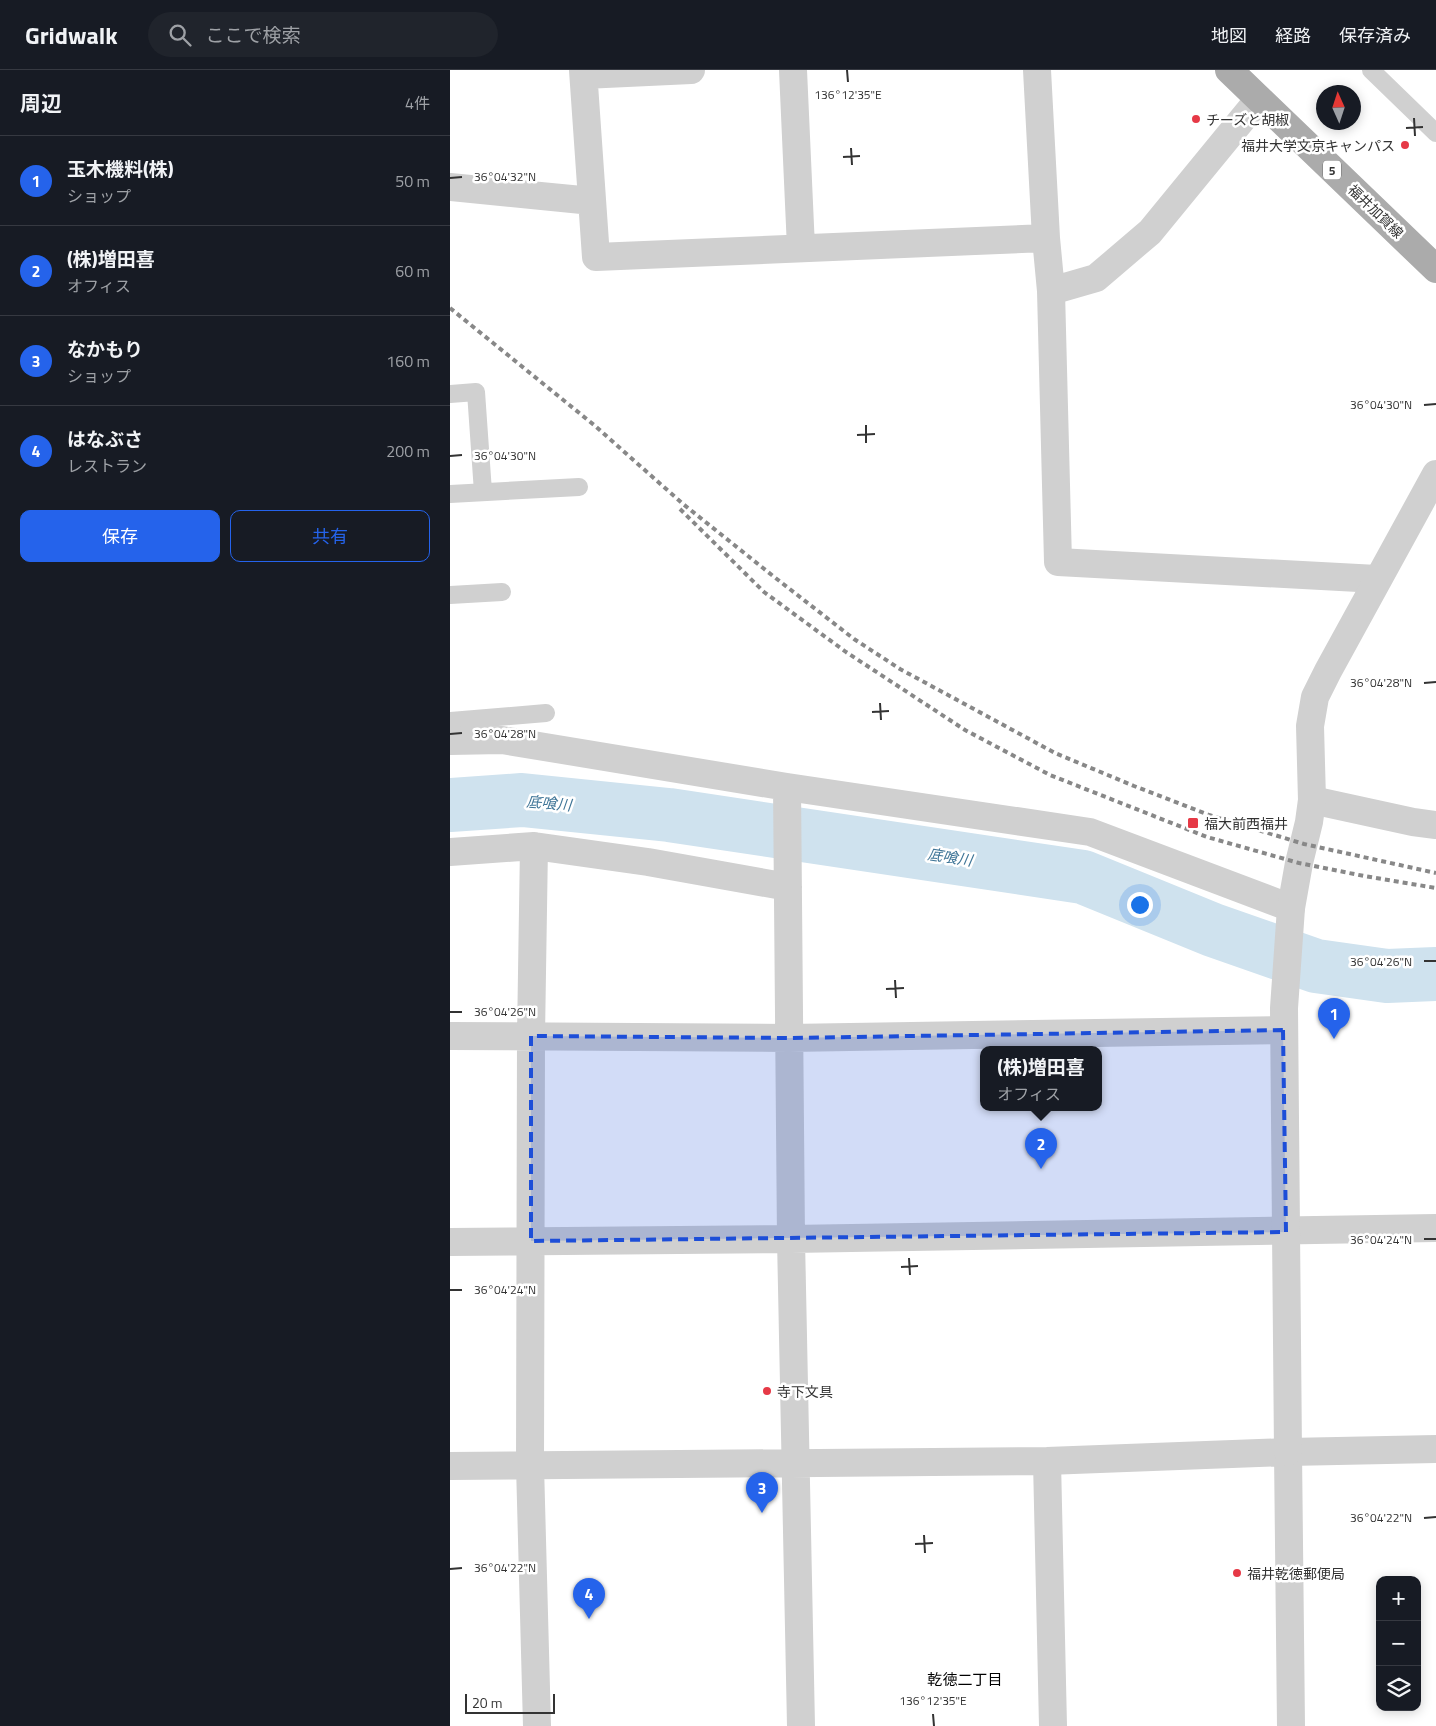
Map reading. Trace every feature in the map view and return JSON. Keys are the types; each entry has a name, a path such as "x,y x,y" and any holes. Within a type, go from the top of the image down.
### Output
{"main road":[{"name":"福井加賀線","path":"1229,70 1436,269"}],"street":[{"path":"691,70 584,73 596,257 1046,238"},
{"path":"793,70 801,248"},
{"path":"1037,70 1046,238 1051,291 1058,562 1377,579"},
{"path":"1051,291 1096,278 1150,232 1258,99"},
{"path":"450,187 592,201"},
{"path":"1290,1726 1283,1030 1291,913 1299,862 1310,822 1312,800 1310,726 1316,697 1377,579 1436,474"},
{"path":"450,741 502,740 787,787 1090,832 1291,913"},
{"path":"787,787 791,1239 801,1726"},
{"path":"1312,800 1413,822 1436,825"},
{"path":"450,852 534,846 648,862 788,887"},
{"path":"534,846 531,1036 530,1465 537,1726"},
{"path":"450,1036 790,1038 1283,1030"},
{"path":"450,1242 1286,1232 1436,1228"},
{"path":"450,1466 1047,1461 1288,1452 1436,1450"},
{"path":"1047,1461 1053,1726"}],"lane":[{"path":"1371,70 1436,133"},
{"path":"450,394 476,392 483,492"},
{"path":"450,494 579,487"},
{"path":"450,595 502,592"},
{"path":"450,721 546,713"}],"highlighted area":[{"path":"1283,1030 1286,1232 531,1241 531,1036 789,1038"}],"waterway":[{"name":"底喰川","path":"450,805 522,800 669,815 1083,877 1213,930 1316,966 1387,976 1436,974"}],"railway":[{"path":"450,308 594,425 683,504 854,639 900,669 1055,753 1209,815 1304,844 1436,873"},
{"path":"680,509 764,592 846,652 965,730 1050,775 1207,837 1299,863 1436,888"}],"place":[{"name":"チーズと胡椒","path":"1196,119"},
{"name":"福井大学文京キャンパス","path":"1405,145"},
{"name":"福大前西福井","path":"1193,823"},
{"name":"玉木機料(株)","path":"1334,1039"},
{"name":"(株)増田喜","path":"1041,1169"},
{"name":"寺下文具","path":"767,1391"},
{"name":"なかもり","path":"762,1513"},
{"name":"福井乾徳郵便局","path":"1237,1573"},
{"name":"はなぶさ","path":"589,1619"}],"district":[{"name":"乾徳二丁目","path":"965,1679"}]}
